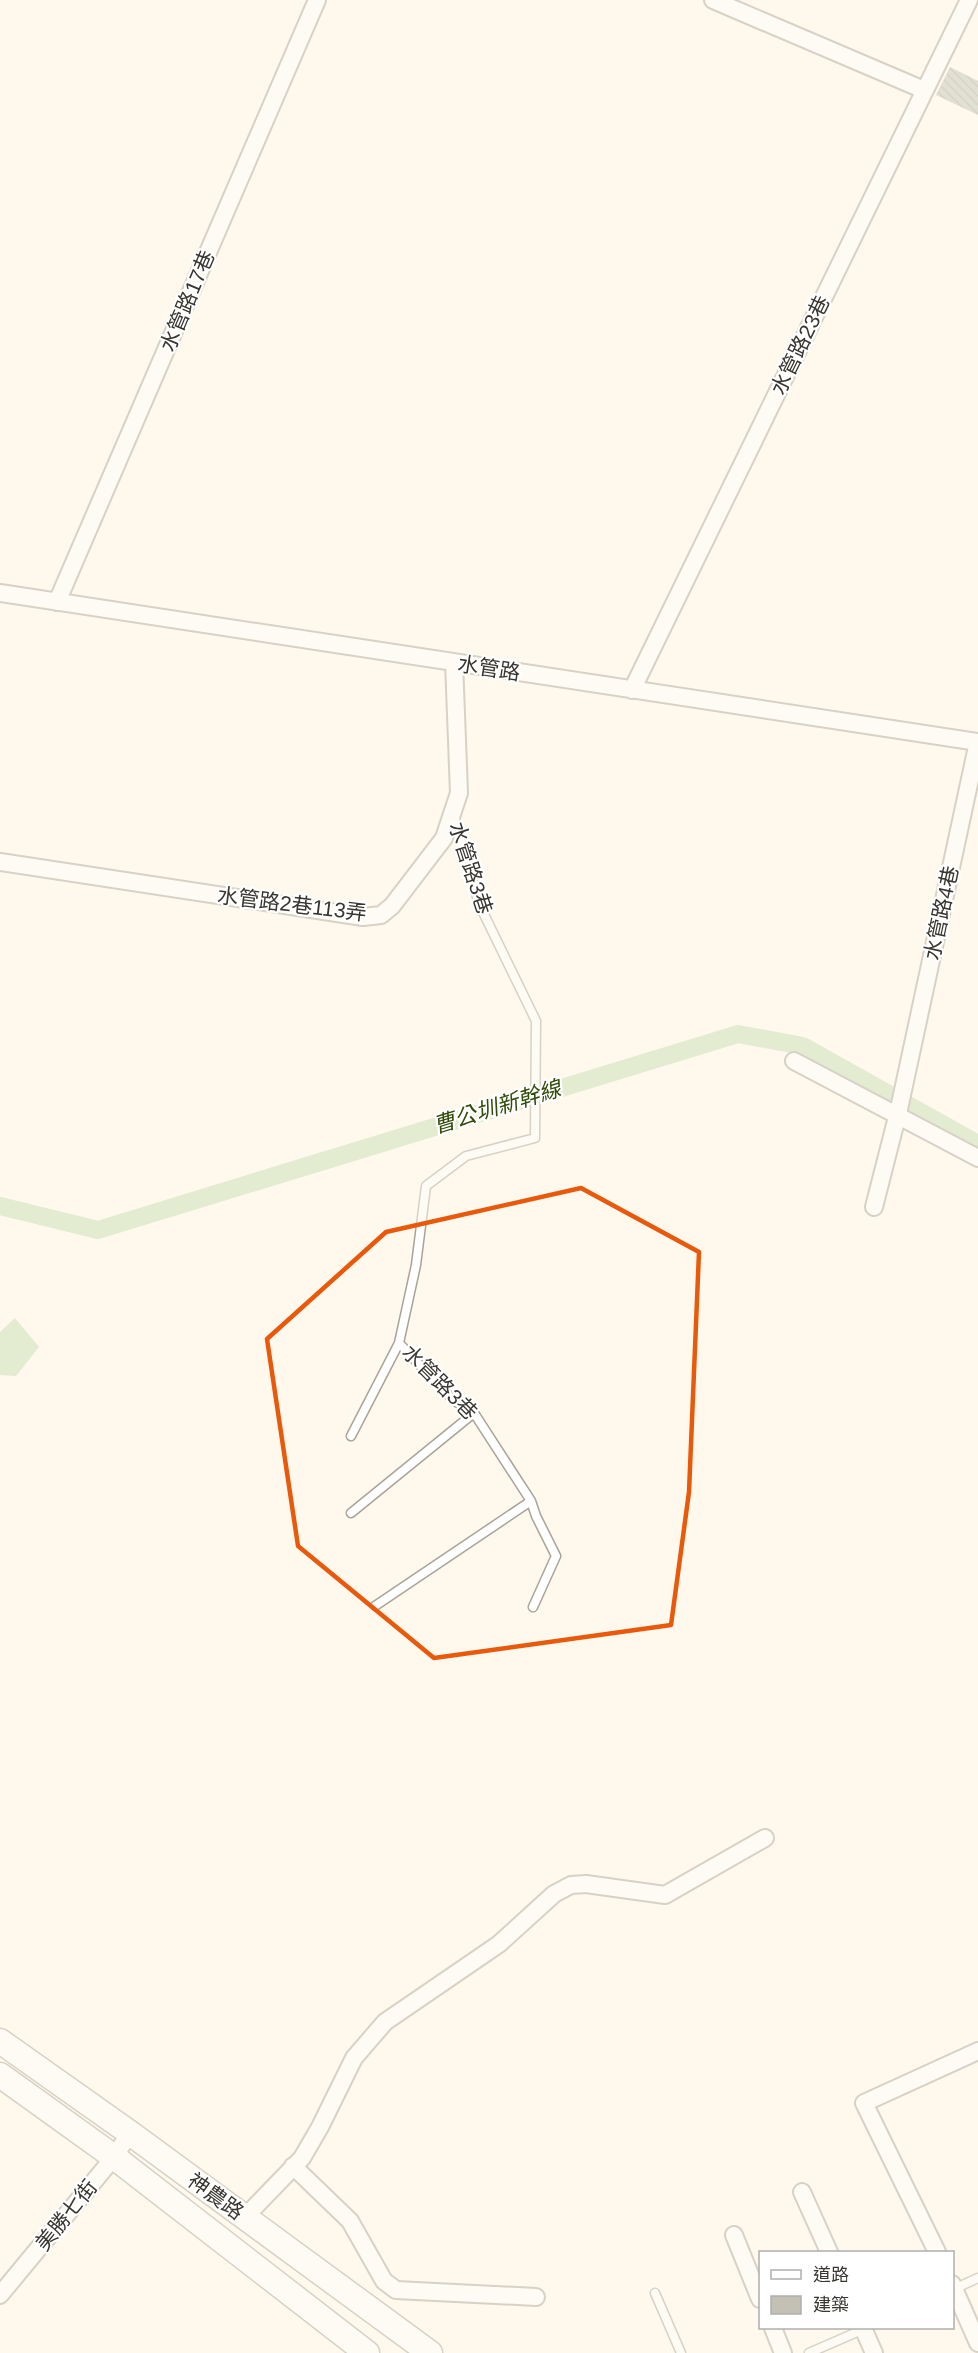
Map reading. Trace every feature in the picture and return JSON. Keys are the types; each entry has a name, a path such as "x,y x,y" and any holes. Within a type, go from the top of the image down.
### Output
{"street":[{"name":"水管路17巷","path":"57,602 316,0"},
{"path":"713,0 924,90"},
{"name":"水管路23巷","path":"632,690 969,0"},
{"name":"水管路","path":"0,593 978,742"},
{"name":"水管路2巷113弄","path":"0,862 363,917 381,915 392,906 444,838 459,794 454,662"},
{"name":"水管路4巷","path":"874,1207 898,1112 978,742"},
{"path":"794,1061 898,1112 978,1158"},
{"path":"245,2217 302,2157 320,2127 354,2058 385,2022 499,1944 561,1890 571,1885 586,1884 665,1895 765,1838"},
{"name":"神農路","path":"0,2041 130,2133 430,2353"},
{"path":"936,2251 864,2103 978,2051"},
{"name":"神農路","path":"0,2075 114,2157 367,2353"},
{"name":"美勝七街","path":"0,2295 114,2157 130,2133"},
{"path":"293,2166 350,2220 384,2282 391,2288 536,2297"},
{"path":"802,2192 828,2251"},
{"path":"734,2235 759,2297"},
{"path":"954,2290 978,2343"},
{"path":"773,2329 783,2353"},
{"path":"864,2329 874,2353"}],"lane":[{"name":"水管路3巷","path":"453,812 479,904 536,1021 535,1138 466,1156 426,1186 416,1265 399,1343 452,1399 474,1413 531,1501 556,1556 533,1607"},
{"path":"351,1436 399,1343"},
{"path":"351,1513 474,1413"},
{"path":"375,1606 531,1501"},
{"path":"954,2288 978,2278"},
{"path":"655,2293 681,2353"},
{"path":"809,2353 862,2329"}],"highlighted area":[{"path":"581,1188 699,1252 689,1492 671,1625 434,1658 298,1546 267,1339 386,1232"}],"shaded area":[{"path":"15,1318 39,1347 16,1376 0,1375 0,1332"}],"building":[{"path":"950,67 978,81 978,115 936,95"}],"waterway":[{"name":"曹公圳新幹線","path":"0,1206 98,1230 738,1034 803,1046 978,1144"}]}
